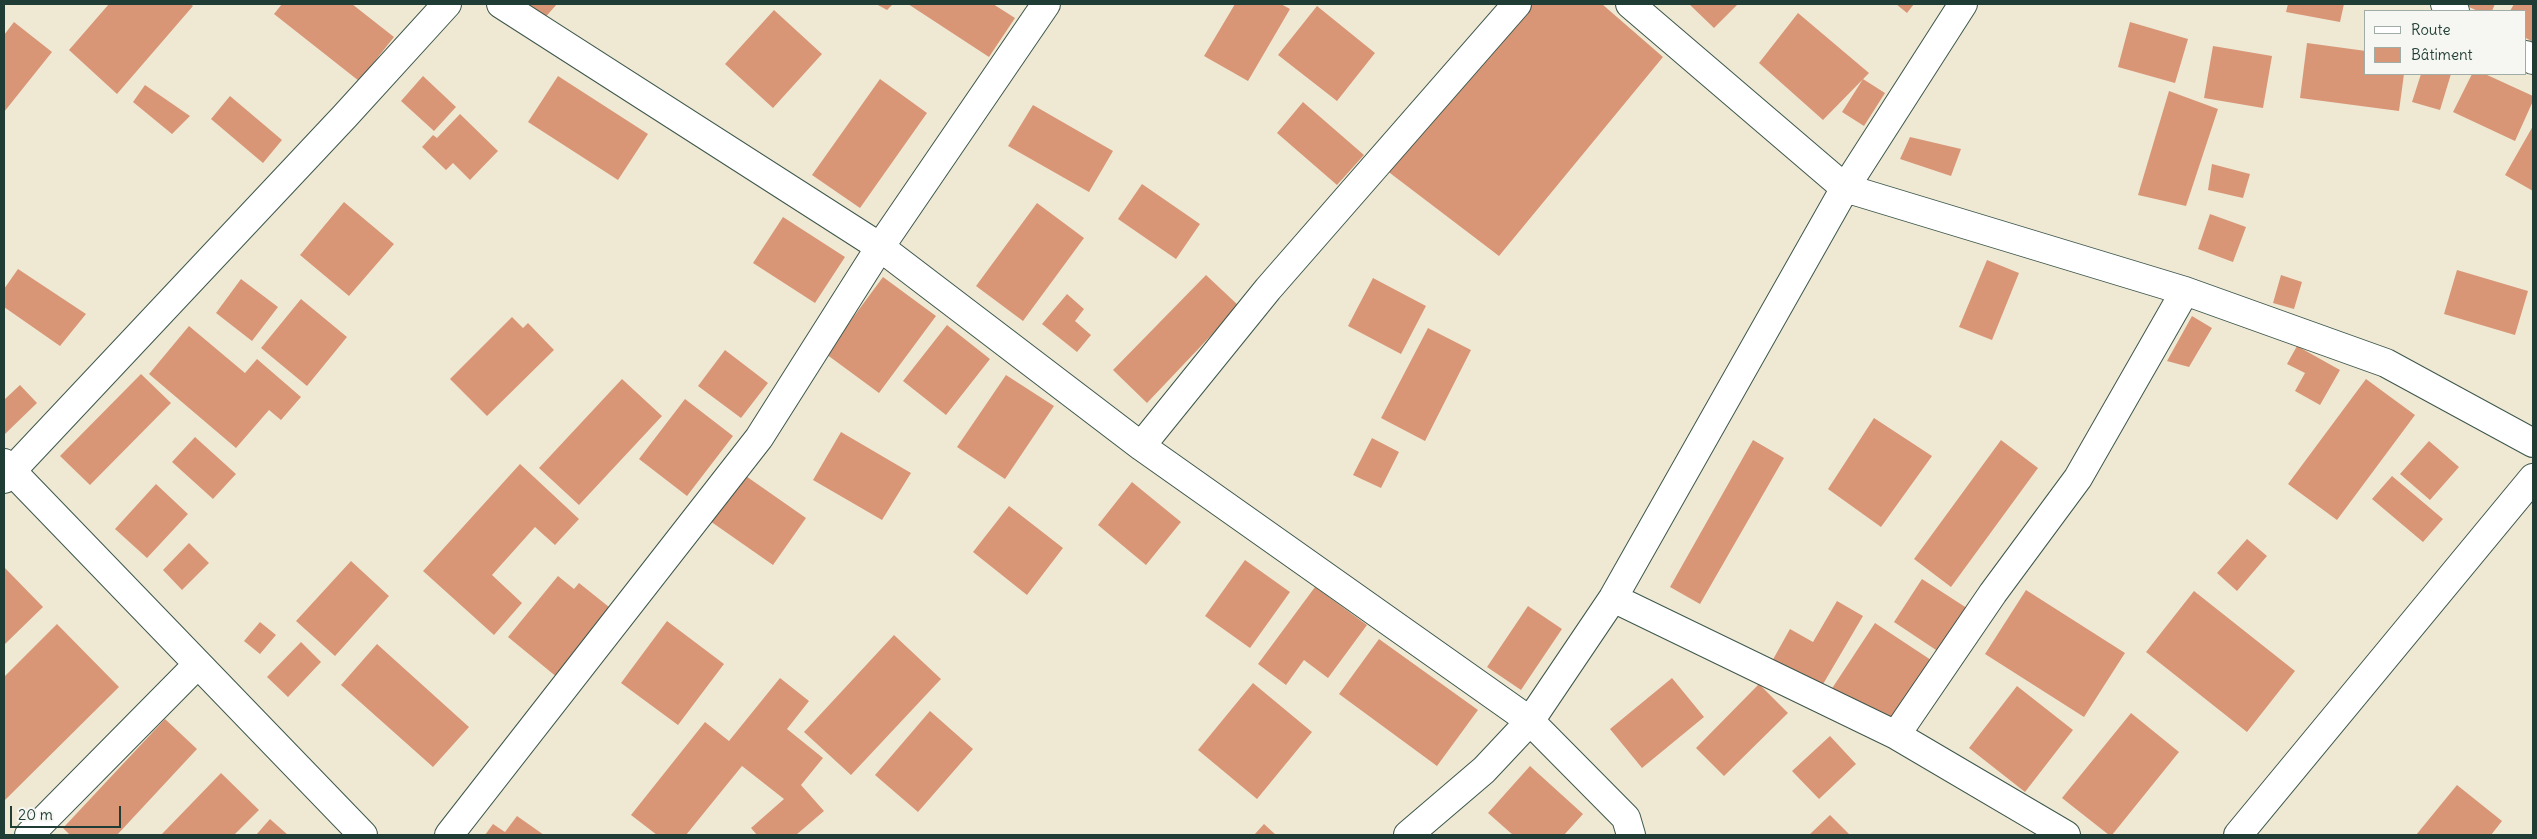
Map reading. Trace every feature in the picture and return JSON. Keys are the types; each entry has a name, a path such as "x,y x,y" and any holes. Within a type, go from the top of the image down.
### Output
{"street":[{"path":"363,835 198,664 6,471 344,116 447,4"},
{"path":"501,4 880,248 1141,446 1530,722 1626,818 1631,835"},
{"path":"449,835 759,438 880,248 1046,4"},
{"path":"1141,446 1268,289 1517,4"},
{"path":"1630,4 1845,188 2184,290 2386,363 2533,443"},
{"path":"1408,835 1484,770 1530,722 1613,598 1845,188 1963,4"},
{"path":"1896,735 1993,593 2078,478 2184,290"},
{"path":"2238,835 2533,478"},
{"path":"1613,598 1896,735 2066,835"},
{"path":"29,835 198,664"}],"building":[{"path":"109,4 190,4 193,6 117,94 69,50"},
{"path":"282,4 352,4 394,37 359,81 274,14"},
{"path":"523,4 557,4 542,21"},
{"path":"876,4 893,4 887,10"},
{"path":"908,4 993,4 1015,18 989,57"},
{"path":"1235,4 1281,4 1290,9 1248,81 1204,56"},
{"path":"1533,4 1602,4 1663,57 1499,256 1386,170"},
{"path":"1689,4 1738,4 1714,28"},
{"path":"1896,4 1914,4 1907,13"},
{"path":"2288,4 2344,4 2340,22 2286,12"},
{"path":"2462,4 2495,4 2492,10 2476,10"},
{"path":"2514,4 2533,4 2533,42 2527,39 2527,10 2511,10"},
{"path":"1317,6 1375,53 1337,101 1278,55"},
{"path":"774,10 822,54 773,108 725,64"},
{"path":"1798,13 1869,73 1823,120 1759,63"},
{"path":"14,22 52,52 4,112 4,35"},
{"path":"2130,22 2188,39 2175,83 2118,67"},
{"path":"2307,43 2364,51 2364,75 2404,75 2399,111 2300,98"},
{"path":"2213,46 2272,56 2263,108 2204,98"},
{"path":"2421,75 2451,75 2440,110 2412,102"},
{"path":"2472,75 2487,75 2533,96 2533,101 2515,141 2453,112"},
{"path":"423,76 456,107 434,131 401,101"},
{"path":"558,76 648,134 618,180 528,122"},
{"path":"880,79 927,113 860,208 812,175"},
{"path":"1863,79 1885,93 1864,126 1842,112"},
{"path":"145,85 190,116 172,134 133,102"},
{"path":"2169,91 2218,109 2186,206 2138,195"},
{"path":"230,96 282,140 263,163 211,119"},
{"path":"1303,102 1364,155 1337,185 1277,133"},
{"path":"1033,105 1113,151 1089,192 1008,146"},
{"path":"460,114 498,151 470,180 453,163 446,170 422,147 433,135 437,138"},
{"path":"2533,126 2533,191 2505,175"},
{"path":"1910,137 1961,149 1951,176 1900,159"},
{"path":"2212,164 2250,174 2243,198 2208,190"},
{"path":"1142,184 1200,224 1176,259 1118,219"},
{"path":"344,202 394,244 349,296 300,255"},
{"path":"1037,203 1084,238 1023,321 976,286"},
{"path":"2210,214 2246,227 2233,262 2198,249"},
{"path":"783,217 845,257 815,303 753,263"},
{"path":"1987,260 2019,273 1992,340 1959,327"},
{"path":"18,269 86,314 60,346 4,307 4,289"},
{"path":"2457,270 2528,291 2515,335 2444,314"},
{"path":"1206,275 1239,306 1147,403 1113,370"},
{"path":"2281,275 2302,282 2294,309 2273,303"},
{"path":"883,277 936,316 879,393 826,354"},
{"path":"1373,278 1426,306 1401,354 1348,326"},
{"path":"241,279 278,307 252,341 216,313"},
{"path":"1067,294 1084,309 1075,321 1091,335 1077,352 1042,324"},
{"path":"301,299 347,337 307,386 261,348"},
{"path":"2192,316 2212,328 2189,367 2167,361"},
{"path":"512,317 523,328 528,323 554,350 487,416 450,379"},
{"path":"947,325 990,359 946,415 903,381"},
{"path":"189,326 245,373 257,359 301,397 281,420 269,410 236,448 149,374"},
{"path":"1428,328 1471,350 1425,441 1381,418"},
{"path":"2297,346 2340,370 2320,405 2295,391 2305,373 2287,364"},
{"path":"725,350 768,383 741,418 698,386"},
{"path":"141,374 171,403 90,485 60,456"},
{"path":"1006,375 1054,406 1005,479 957,447"},
{"path":"622,379 662,416 579,505 539,468"},
{"path":"2366,379 2415,415 2337,520 2288,484"},
{"path":"20,385 37,403 4,435 4,398"},
{"path":"685,399 733,436 687,496 639,459"},
{"path":"1874,418 1932,456 1881,527 1828,489"},
{"path":"841,432 911,473 882,520 813,480"},
{"path":"195,437 236,474 213,499 172,462"},
{"path":"1372,438 1399,452 1381,488 1353,475"},
{"path":"1753,440 1784,458 1700,604 1670,587"},
{"path":"2001,440 2038,468 1951,587 1914,559"},
{"path":"2429,441 2459,467 2430,500 2400,474"},
{"path":"520,464 579,519 555,545 535,527 492,575 522,603 494,635 423,571"},
{"path":"743,474 806,518 773,565 710,521"},
{"path":"2392,476 2443,519 2423,542 2372,499"},
{"path":"1132,482 1181,522 1146,565 1098,525"},
{"path":"156,484 188,514 147,558 115,529"},
{"path":"1009,506 1063,548 1027,595 973,552"},
{"path":"2247,539 2267,556 2237,591 2217,573"},
{"path":"189,543 209,563 182,590 163,570"},
{"path":"1245,560 1290,592 1250,648 1205,616"},
{"path":"351,561 389,596 335,656 296,621"},
{"path":"4,567 43,607 4,645"},
{"path":"558,576 574,589 579,583 614,611 558,678 508,637"},
{"path":"1922,579 1973,612 1945,656 1894,622"},
{"path":"1315,587 1367,625 1328,678 1304,660 1286,685 1258,664"},
{"path":"2026,590 2125,653 2084,717 1985,654"},
{"path":"2194,591 2295,671 2247,732 2146,652"},
{"path":"1837,601 1863,616 1819,691 1771,663 1790,629 1813,642"},
{"path":"1528,606 1562,629 1521,690 1487,667"},
{"path":"667,621 724,664 678,725 621,683"},
{"path":"260,622 276,635 260,654 244,641"},
{"path":"1875,623 1931,660 1886,727 1831,690"},
{"path":"57,624 119,687 4,801 4,677"},
{"path":"894,635 941,679 851,775 804,732"},
{"path":"1379,639 1478,710 1437,766 1339,694"},
{"path":"301,642 321,662 288,697 267,677"},
{"path":"377,644 469,727 433,767 341,685"},
{"path":"780,678 809,701 787,729 823,758 801,785 824,811 796,835 757,835 751,828 784,799 742,766 686,835 657,835 631,815 705,722 729,741"},
{"path":"1672,678 1704,717 1642,768 1610,729"},
{"path":"1253,683 1312,732 1257,799 1198,750"},
{"path":"1759,684 1788,713 1724,776 1696,748"},
{"path":"2017,686 2073,730 2025,792 1969,748"},
{"path":"930,711 973,749 918,812 875,775"},
{"path":"2131,713 2179,752 2112,835 2109,835 2062,798"},
{"path":"165,719 197,749 117,835 70,835 63,828"},
{"path":"1830,736 1856,764 1819,799 1792,771"},
{"path":"1530,766 1583,814 1564,835 1513,835 1488,813"},
{"path":"221,773 259,810 234,835 161,835"},
{"path":"2457,785 2502,821 2491,835 2416,835"},
{"path":"1830,815 1850,835 1809,835"},
{"path":"517,816 544,835 485,835 493,824 505,832"},
{"path":"270,819 288,835 256,835"},
{"path":"1264,824 1276,835 1254,835"}]}
